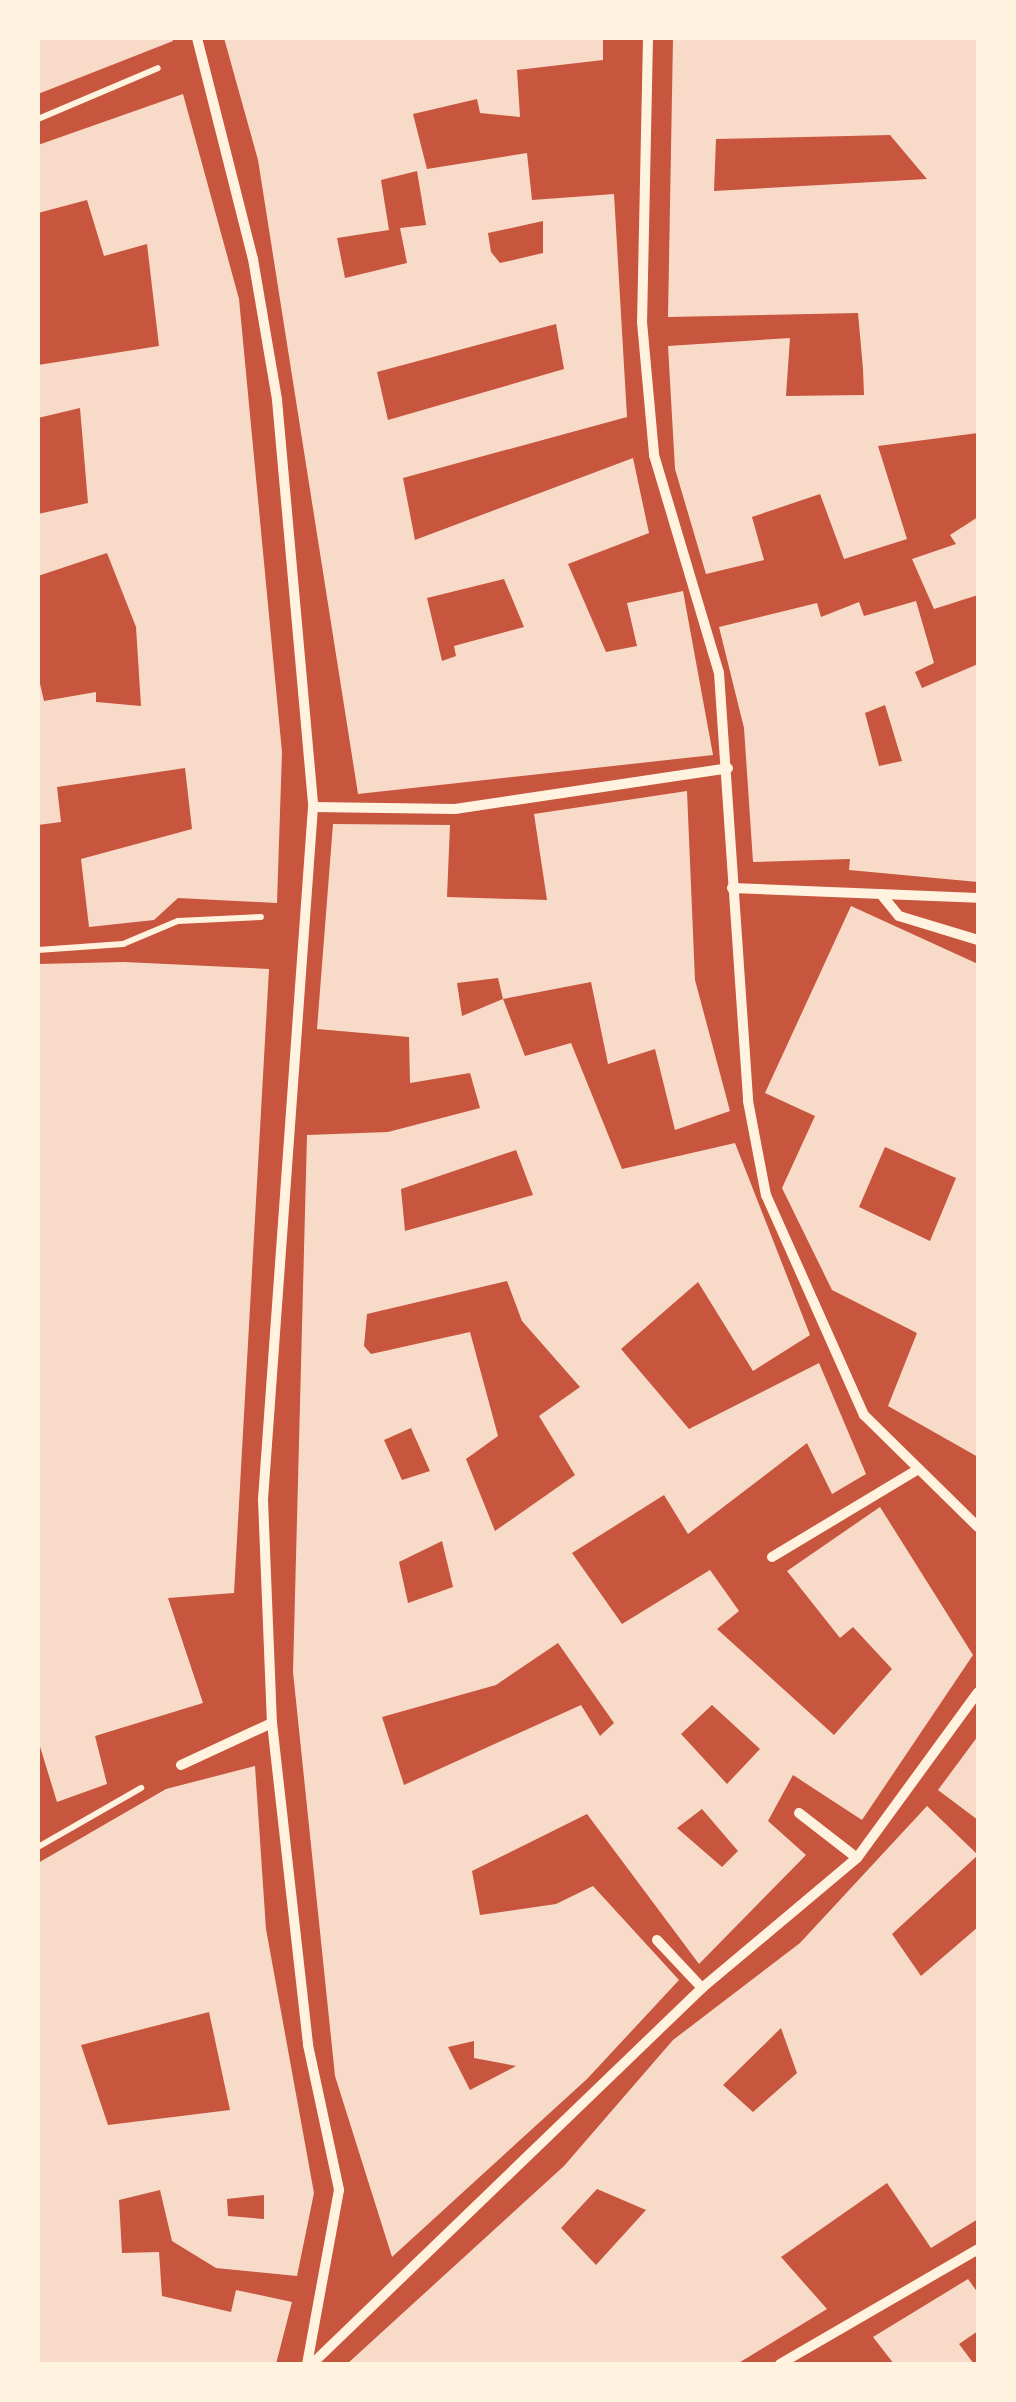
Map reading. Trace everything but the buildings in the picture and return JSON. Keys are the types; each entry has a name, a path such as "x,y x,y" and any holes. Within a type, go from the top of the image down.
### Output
{"street":[{"path":"197,38 277,400 313,808 302,916 263,1500 272,1723 308,2045 338,2190 310,2364"},
{"path":"648,38 642,322 654,454 719,674 748,1101 766,1195 864,1415 978,1527"},
{"path":"313,808 454,809 728,768"},
{"path":"732,888 978,898"},
{"path":"881,894 899,916 978,940"},
{"path":"772,1557 917,1470"},
{"path":"310,2364 702,1988 858,1858 978,1692"},
{"path":"181,1765 272,1723"},
{"path":"799,1813 858,1858"},
{"path":"657,1940 702,1988"},
{"path":"780,2364 978,2249"}],"path":[{"path":"38,119 201,50"},
{"path":"38,950 122,944 178,921 302,916"},
{"path":"38,1847 181,1765"}]}
